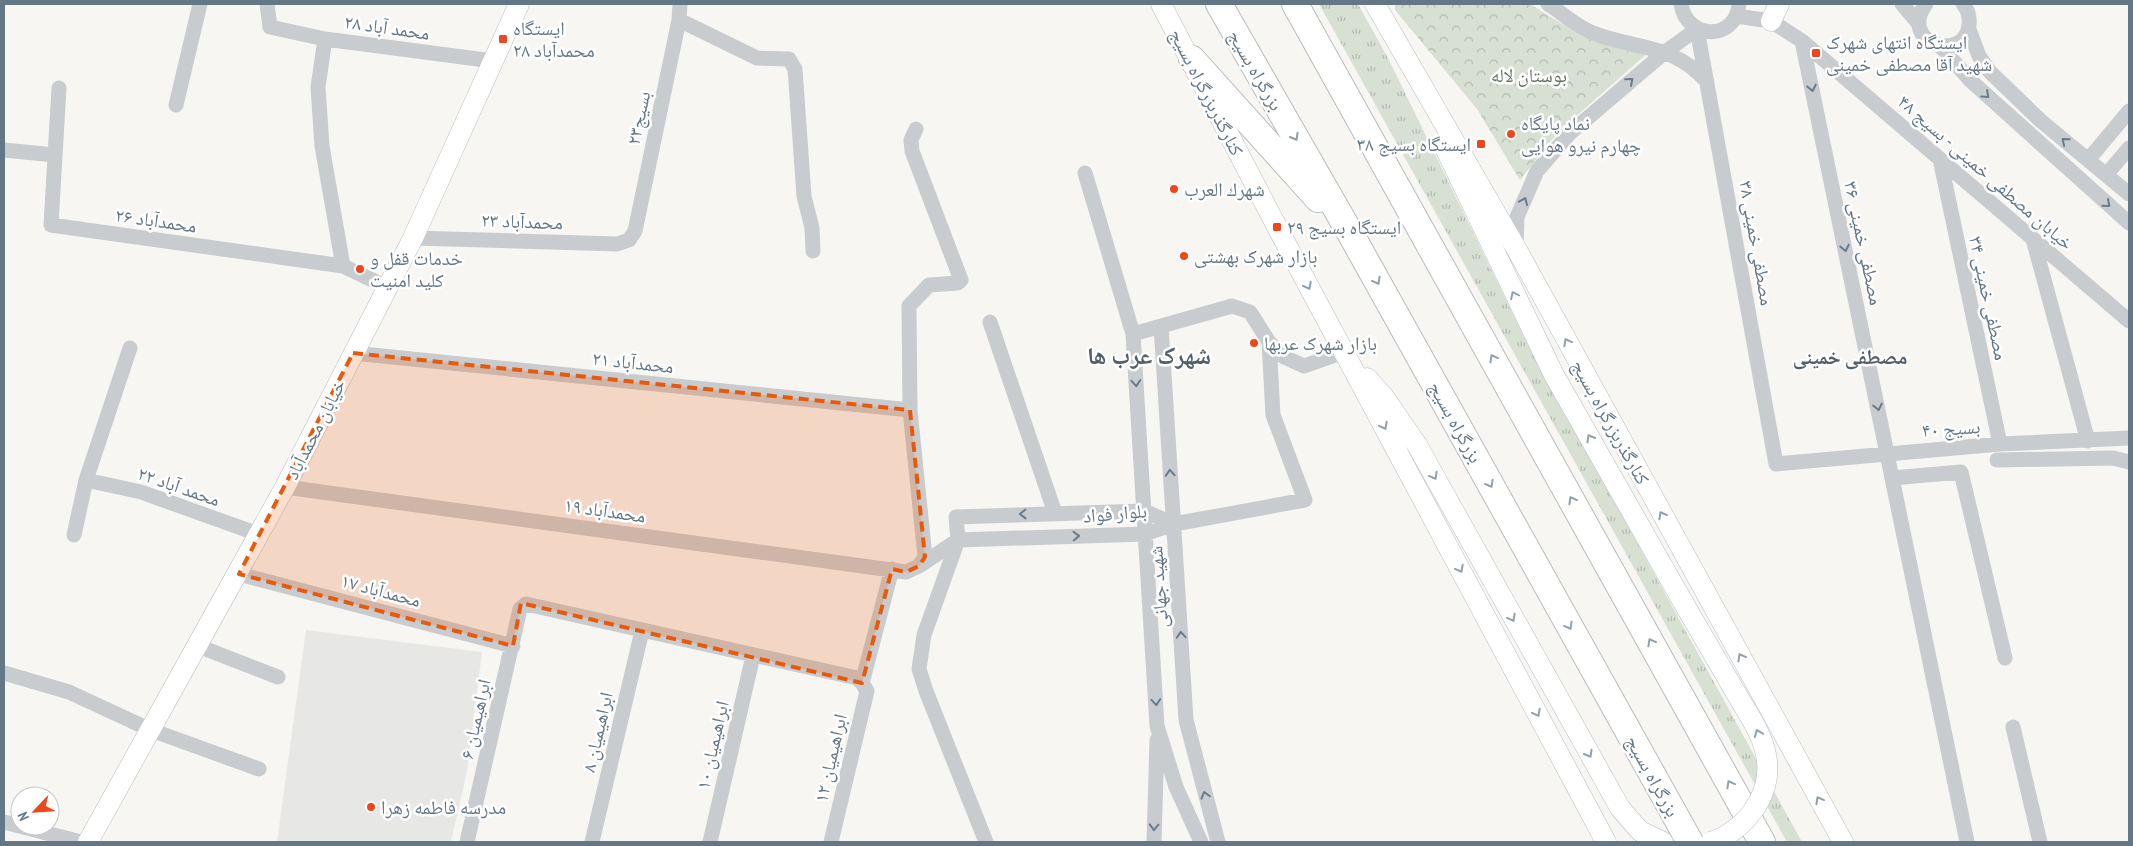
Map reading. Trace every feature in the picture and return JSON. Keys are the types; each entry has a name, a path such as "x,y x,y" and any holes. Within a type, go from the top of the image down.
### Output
{"highway":[{"name":"بزرگراه بسیج","path":"1219,4 1353,238 1690,842"},
{"path":"1295,4 1762,842"},
{"path":"1192,59 1353,238"}],"main road":[{"name":"خیابان محمدآباد","path":"88,842 239,574 258,534 285,487 412,238 519,4"},
{"name":"کنارگذربزرگراه بسیج","path":"1161,4 1192,59 1277,227 1606,842"},
{"name":"کنارگذربزرگراه بسیج","path":"1380,8 1516,248 1843,842"},
{"path":"1380,8 1554,375 1759,732 1767,761 1764,791 1750,818 1726,837 1711,842"},
{"path":"1344,352 1384,398 1417,445 1547,681 1620,808 1640,831 1663,842"}],"street":[{"path":"176,105 200,4"},
{"name":"محمد آباد ۲۸","path":"267,4 270,27 325,39 493,61"},
{"name":"بسیج۲۳","path":"629,240 634,231 679,20 680,4"},
{"path":"1548,4 1592,33 1681,58 1696,70 1708,84"},
{"path":"1681,4 1686,19 1698,29 1705,31 1720,31 1732,22 1738,10"},
{"path":"1902,4 1918,22 1922,34 1930,43 1941,47 1971,82 2129,223"},
{"path":"1918,22 1920,11 1926,4"},
{"path":"1966,5 1970,18 1969,29 1979,56 1990,72 2041,121 2129,194"},
{"name":"خیابان مصطفی خمینی - بسیج ۴۸","path":"1738,10 1775,13 1802,41 2129,322"},
{"path":"679,20 757,58 789,59 793,62 804,196 812,228 813,251"},
{"path":"1516,248 1517,217 1537,171 1570,133 1665,52 1698,29"},
{"name":"مصطفی خمینی ۳۸","path":"1698,29 1776,464"},
{"path":"1941,47 1953,45 1962,39 1969,29"},
{"path":"325,39 318,87 322,146 343,266"},
{"name":"مصطفی خمینی ۳۶","path":"1802,41 1968,842"},
{"name":"محمدآباد ۲۶","path":"59,88 51,225 343,266 387,287"},
{"path":"2088,160 2129,111"},
{"path":"916,129 911,140 912,150 961,280 958,283 929,285 909,306 910,410 925,556 919,566"},
{"path":"2106,175 2129,148"},
{"path":"4,150 56,155"},
{"name":"مصطفی خمینی ۳۴","path":"1940,159 2000,444"},
{"name":"شهید جهانی","path":"1085,173 1133,334 1157,726 1176,787 1201,842"},
{"name":"محمدآباد ۲۳","path":"412,238 617,244 629,240"},
{"path":"2033,239 2088,441"},
{"path":"1133,334 1232,306 1250,312 1269,342 1284,357 1304,366 1344,352"},
{"path":"990,322 1055,513"},
{"name":"شهید جهانی","path":"1161,326 1186,720 1218,842"},
{"path":"1174,524 1305,500 1273,415 1269,342"},
{"path":"74,535 86,480 130,348"},
{"name":"محمدآباد ۲۱","path":"353,353 910,410"},
{"name":"بسیج ۴۰","path":"1776,464 2000,444 2129,438"},
{"path":"1997,460 2113,458 2129,462"},
{"path":"1892,478 1961,472 2005,658"},
{"name":"محمد آباد ۲۲","path":"86,480 141,492 258,534"},
{"name":"محمدآباد ۱۹","path":"285,487 906,572 919,566"},
{"name":"بلوار فواد","path":"1144,511 1174,524 1145,534 958,540 956,517 1144,511"},
{"path":"919,566 958,540"},
{"path":"958,540 924,635 919,669 926,692 986,842"},
{"name":"ابراهیمیان ۱۲","path":"831,842 866,691 862,683 892,569"},
{"name":"محمدآباد ۱۷","path":"239,574 513,646"},
{"name":"ابراهیمیان ۶","path":"467,842 522,605 526,604 642,632"},
{"path":"642,632 857,678 862,683"},
{"name":"ابراهیمیان ۸","path":"592,842 642,632"},
{"path":"198,646 278,677"},
{"name":"ابراهیمیان ۱۰","path":"710,842 753,656"},
{"path":"4,673 69,692 151,730 259,768"},
{"path":"1154,842 1157,726"},
{"path":"2013,727 2040,842"},
{"path":"4,822 81,842"}],"highlighted area":[{"path":"353,353 910,410 925,557 919,566 906,572 892,569 862,683 521,603 513,646 239,574"}],"shaded area":[{"path":"306,630 482,652 467,771 451,842 277,842"}],"green space":[{"path":"1319,4 1358,4 1389,60 1526,341 1802,842 1787,842"},
{"name":"بوستان لاله","path":"1395,4 1530,4 1583,37 1649,52 1558,132 1520,180 1477,109 1395,10"}],"place":[{"name":"ایستگاه محمدآباد ۲۸","path":"503,39"},
{"name":"ایستگاه انتهای شهرک شهید آقا مصطفی خمینی","path":"1816,53"},
{"name":"نماد پایگاه چهارم نیرو هوایی","path":"1511,134"},
{"name":"ایستگاه بسیج ۳۸","path":"1481,144"},
{"name":"شهرك العرب","path":"1174,189"},
{"name":"ایستگاه بسیج ۲۹","path":"1277,227"},
{"name":"بازار شهرک بهشتی","path":"1184,256"},
{"name":"خدمات قفل و کلید امنیت","path":"360,269"},
{"name":"بازار شهرک عربها","path":"1254,343"},
{"name":"مدرسه فاطمه زهرا","path":"371,807"}],"district":[{"name":"شهرک عرب ها","path":"1149,355"},
{"name":"مصطفی خمینی","path":"1850,357"}]}
